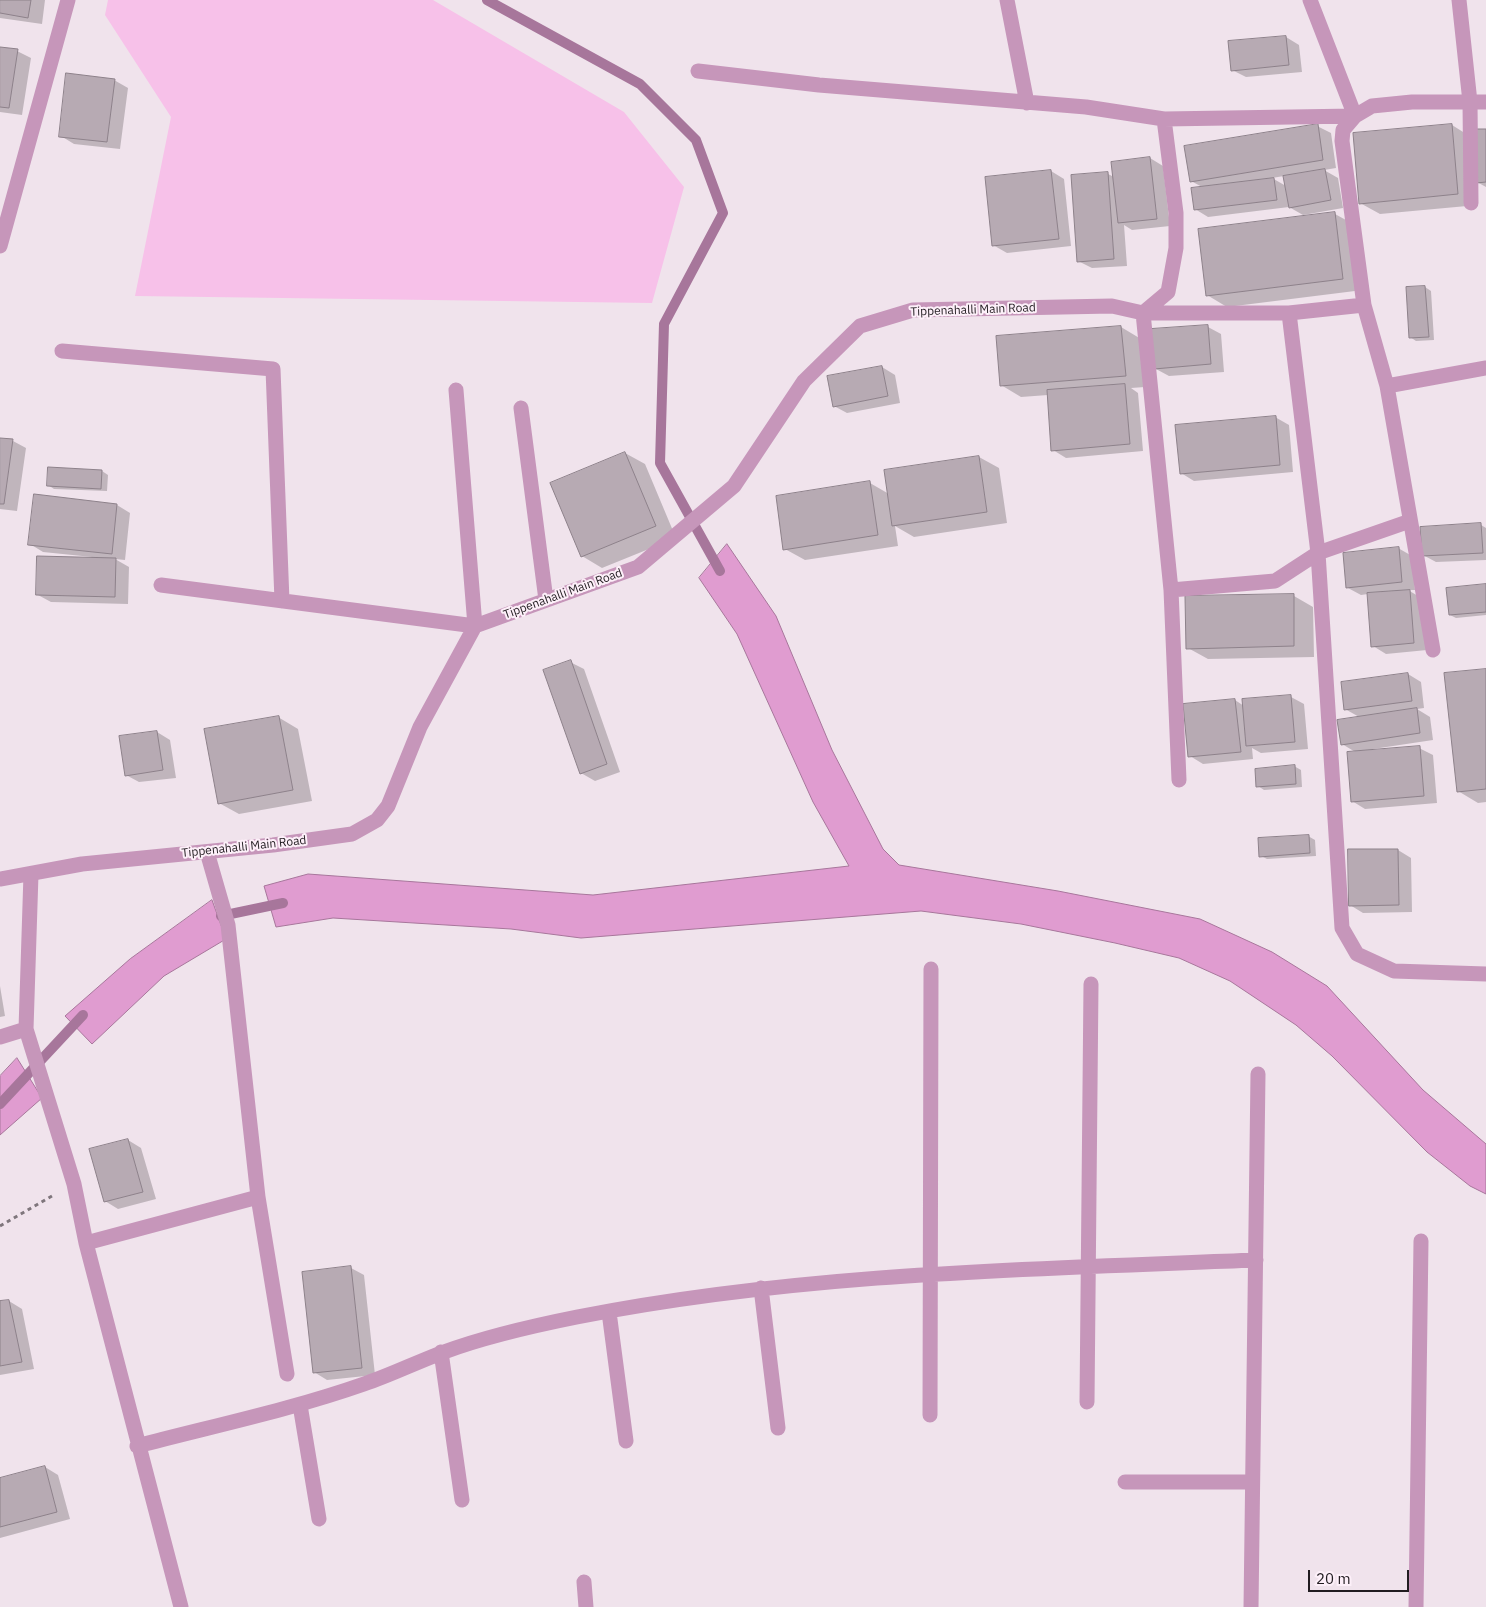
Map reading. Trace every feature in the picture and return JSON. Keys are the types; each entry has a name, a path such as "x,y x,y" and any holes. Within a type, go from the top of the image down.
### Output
{"street":[{"path":"0,246 68,0"},
{"path":"1007,0 1026,103"},
{"path":"1310,0 1354,116"},
{"path":"1459,0 1470,102 1471,202"},
{"path":"698,71 819,85 1086,107 1164,119 1354,116"},
{"path":"1433,650 1387,386 1364,306 1342,142 1343,130 1354,116 1372,106 1412,102 1486,102"},
{"path":"1164,119 1176,213 1176,248 1168,292 1143,313 1171,590 1179,780"},
{"name":"Tippenahalli Main Road","path":"0,879 82,864 273,845 352,834 377,820 388,806 420,727 475,626 638,567 734,486 804,381 860,326 913,310 1112,306 1143,313 1289,313 1364,306"},
{"path":"1289,313 1318,553 1342,928 1357,954 1394,971 1486,974"},
{"path":"62,351 273,369 282,601"},
{"path":"1387,386 1486,368"},
{"path":"161,585 475,626 456,390"},
{"path":"521,408 546,600"},
{"path":"1171,590 1275,581 1318,553 1410,521"},
{"path":"207,852 226,920 258,1197 287,1374"},
{"path":"31,874 28,1034 74,1184 86,1243 137,1446 182,1607"},
{"path":"930,1415 931,969"},
{"path":"1087,1402 1091,984"},
{"path":"0,1037 28,1034"},
{"path":"1251,1607 1258,1074"},
{"path":"86,1243 258,1197"},
{"path":"1416,1607 1421,1241"},
{"path":"137,1446 300,1405 364,1384 442,1352 490,1337 578,1317 761,1288 931,1274 1256,1260"},
{"path":"761,1288 778,1428"},
{"path":"609,1312 626,1440"},
{"path":"442,1352 462,1500"},
{"path":"300,1405 319,1519"},
{"path":"1125,1482 1252,1482"},
{"path":"584,1582 586,1607"}],"path":[{"path":"0,1226 74,1184"}],"shaded area":[{"path":"108,0 433,0 624,112 684,187 652,303 135,296 171,117 105,15"},
{"path":"727,544 776,616 832,750 883,849 899,865 1058,891 1200,919 1272,952 1327,986 1423,1090 1486,1144 1486,1194 1470,1186 1427,1152 1332,1056 1296,1025 1230,981 1179,958 1115,943 1021,924 921,911 581,938 511,929 333,918 276,927 264,886 308,874 593,895 849,866 813,802 737,634 699,578"},
{"path":"212,900 226,939 164,976 92,1044 65,1016 130,959"},
{"path":"17,1058 42,1098 0,1135 0,1076"}],"building":[{"path":"0,0 31,0 28,18 0,13"},
{"path":"1286,36 1289,65 1231,71 1228,41"},
{"path":"0,47 18,49 9,108 0,107"},
{"path":"66,73 115,79 107,142 59,137"},
{"path":"1318,124 1323,160 1190,182 1184,146"},
{"path":"1452,124 1458,194 1359,204 1353,133"},
{"path":"1472,129 1486,129 1486,182 1476,183"},
{"path":"1150,157 1157,219 1118,223 1111,162"},
{"path":"1325,169 1331,200 1289,208 1283,176"},
{"path":"1051,170 1059,239 992,246 985,177"},
{"path":"1108,172 1114,259 1077,262 1071,175"},
{"path":"1274,178 1277,200 1194,210 1191,188"},
{"path":"1335,212 1343,279 1206,296 1198,229"},
{"path":"1425,286 1429,337 1409,338 1406,287"},
{"path":"1208,325 1211,364 1154,369 1151,329"},
{"path":"1121,326 1126,376 1000,386 996,336"},
{"path":"882,366 888,396 833,407 827,376"},
{"path":"1125,384 1130,444 1051,451 1047,390"},
{"path":"1276,416 1280,465 1180,474 1175,425"},
{"path":"0,438 13,439 4,504 0,504"},
{"path":"625,452 656,526 581,557 550,483"},
{"path":"979,456 987,512 892,526 884,470"},
{"path":"48,467 102,470 101,489 47,486"},
{"path":"870,481 878,535 783,550 776,496"},
{"path":"34,494 117,504 112,554 28,545"},
{"path":"1481,523 1483,553 1422,556 1420,527"},
{"path":"1399,547 1402,582 1346,588 1343,553"},
{"path":"37,556 116,558 115,597 36,595"},
{"path":"1486,584 1486,612 1449,615 1446,588"},
{"path":"1410,590 1414,643 1371,647 1367,593"},
{"path":"1294,594 1294,646 1186,649 1185,596"},
{"path":"571,660 607,764 580,774 543,670"},
{"path":"1486,669 1486,789 1457,792 1444,673"},
{"path":"1408,673 1412,701 1344,710 1341,682"},
{"path":"1291,695 1295,742 1246,746 1242,699"},
{"path":"1235,699 1241,752 1188,757 1183,704"},
{"path":"1417,708 1420,733 1341,745 1337,720"},
{"path":"279,716 293,790 218,804 204,729"},
{"path":"157,731 163,770 125,776 119,736"},
{"path":"1420,746 1424,796 1351,802 1347,752"},
{"path":"1295,765 1296,784 1256,787 1255,769"},
{"path":"1309,835 1310,853 1259,857 1258,838"},
{"path":"1348,849 1398,849 1399,905 1349,906"},
{"path":"128,1139 143,1192 104,1202 89,1149"},
{"path":"351,1266 362,1368 313,1373 302,1272"},
{"path":"9,1300 22,1362 0,1366 0,1301"},
{"path":"45,1466 57,1512 0,1527 0,1478"}],"waterway":[{"path":"487,0 640,84 696,140 723,213 664,324 660,463 720,571"},
{"path":"221,916 283,903"},
{"path":"0,1104 83,1015"}]}
